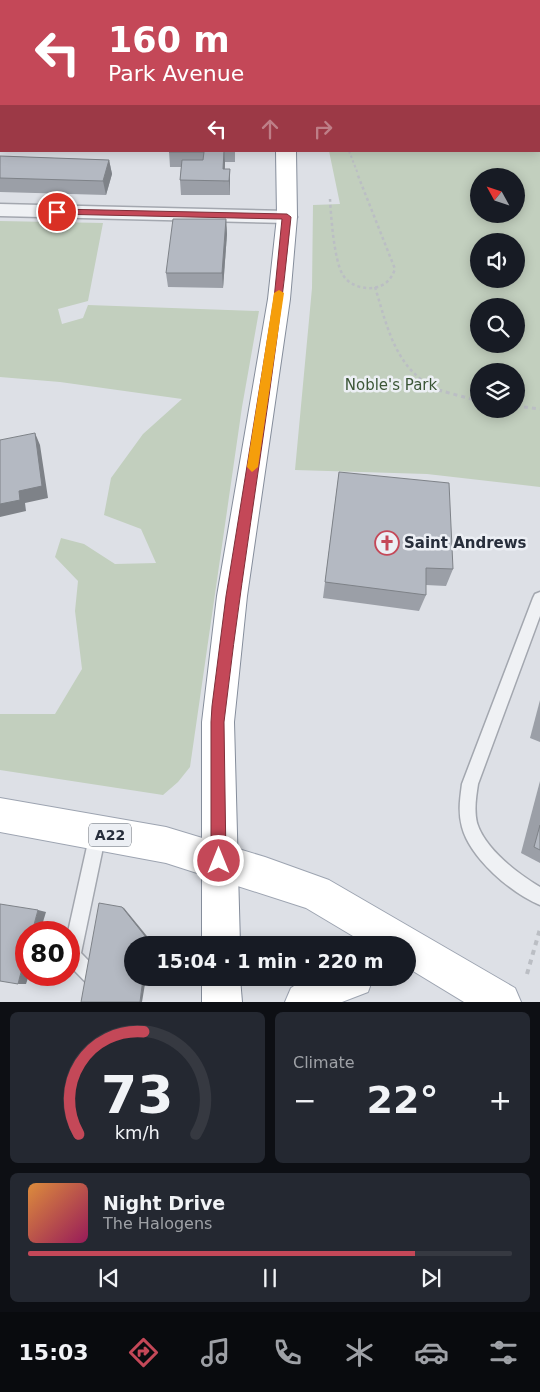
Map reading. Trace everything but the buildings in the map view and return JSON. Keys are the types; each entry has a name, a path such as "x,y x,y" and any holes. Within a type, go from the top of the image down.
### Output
{"main road":[{"path":"221,936 219,706 232,596 278,299 287,217 286,152"},
{"name":"A22","path":"0,815 166,845 219,861 316,893 383,936"},
{"name":"A22","path":"416,957 501,1002"},
{"path":"221,986 222,1002"},
{"path":"305,1002 320,991 333,986"}],"street":[{"path":"0,210 287,217"}],"lane":[{"path":"540,598 470,784 467,807 470,827 483,849 511,879 540,898"},
{"path":"98,833 72,956 117,1002"}],"path":[{"path":"330,199 341,272 351,282 362,288 375,288 385,284 393,278 395,269 349,152"},
{"path":"375,288 398,353 408,368 421,381 436,388 470,397"},
{"path":"525,407 540,408"},
{"path":"527,974 540,929"}],"green space":[{"name":"Noble's Park","path":"329,152 540,152 540,487 427,474 295,470 312,288 313,205 340,204"},
{"path":"0,221 103,223 88,301 58,309 62,324 83,318 88,305 259,311 242,407 190,767 178,782 163,795 0,770 0,714 55,714 82,669 75,611 78,581 55,557 61,538 84,544 115,564 156,563 141,529 104,515 111,478 143,434 182,399 60,382 0,377"}],"slow traffic":[{"path":"252,467 279,293"}],"place":[{"name":"Saint Andrews","path":"387,543"}],"route":[{"path":"57,212 287,217 278,299 232,596 219,706 219,861"}]}
